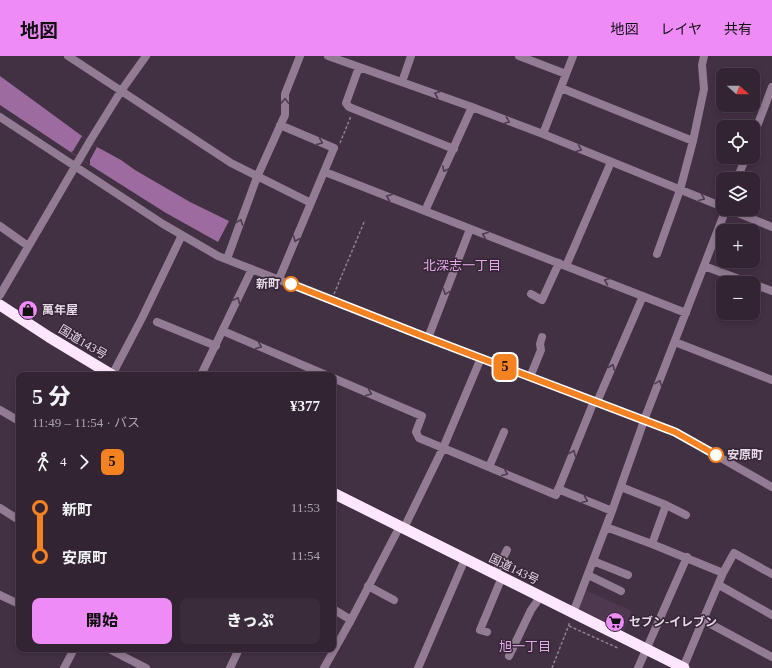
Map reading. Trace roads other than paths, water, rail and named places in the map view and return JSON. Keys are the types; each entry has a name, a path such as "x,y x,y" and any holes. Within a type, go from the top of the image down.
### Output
{"highway":[{"name":"国道143号","path":"0,305 107,372"},
{"name":"国道143号","path":"336,494 683,668"}],"street":[{"path":"68,56 231,163 312,203"},
{"path":"0,295 90,141 121,91 146,56"},
{"path":"227,259 257,177 285,115 286,94 300,56"},
{"path":"328,56 543,134 716,204"},
{"path":"402,82 411,56"},
{"path":"519,56 566,74"},
{"path":"543,134 573,56"},
{"path":"657,254 680,190 693,141 704,89 702,65 704,56"},
{"path":"359,67 346,103 350,107 454,149"},
{"path":"759,120 772,87"},
{"path":"561,88 693,141"},
{"path":"425,211 472,107"},
{"path":"0,117 75,167 218,256 675,432 772,487"},
{"path":"279,279 334,148 280,125"},
{"path":"531,294 542,300 563,264 611,162"},
{"path":"325,172 686,313"},
{"path":"573,613 645,420 724,216"},
{"path":"746,216 772,226"},
{"path":"0,226 28,246"},
{"path":"428,338 470,229"},
{"path":"114,372 142,318 182,235"},
{"path":"704,266 731,276"},
{"path":"203,372 252,269"},
{"path":"760,286 772,290"},
{"path":"336,379 422,416 416,432 419,438 556,495 595,402 643,296"},
{"path":"157,322 216,346"},
{"path":"223,331 319,372"},
{"path":"530,377 541,350 540,344 542,337"},
{"path":"675,342 772,380"},
{"path":"336,647 368,586 402,527 443,448 481,358"},
{"path":"0,410 16,419"},
{"path":"489,467 504,432"},
{"path":"620,487 666,505 686,515"},
{"path":"558,489 612,511"},
{"path":"652,544 666,505"},
{"path":"0,508 16,518"},
{"path":"606,527 687,557 724,573"},
{"path":"481,632 507,550"},
{"path":"683,668 718,585 734,553 772,574"},
{"path":"638,668 687,557"},
{"path":"418,668 465,559"},
{"path":"593,561 628,575"},
{"path":"588,576 621,591"},
{"path":"718,585 772,614"},
{"path":"368,586 394,600"},
{"path":"0,595 16,603"},
{"path":"504,644 511,652 530,610 540,596"},
{"path":"336,611 351,620"},
{"path":"703,620 772,657"},
{"path":"64,668 72,652"},
{"path":"115,652 146,668"},
{"path":"230,668 238,652"},
{"path":"324,668 333,652"}],"place":[{"name":"新町","path":"291,284"},
{"name":"萬年屋","path":"28,310"},
{"name":"安原町","path":"716,455"},
{"name":"セブン-イレブン","path":"615,622"}],"district":[{"name":"北深志一丁目","path":"462,265"},
{"name":"旭一丁目","path":"525,646"}]}
